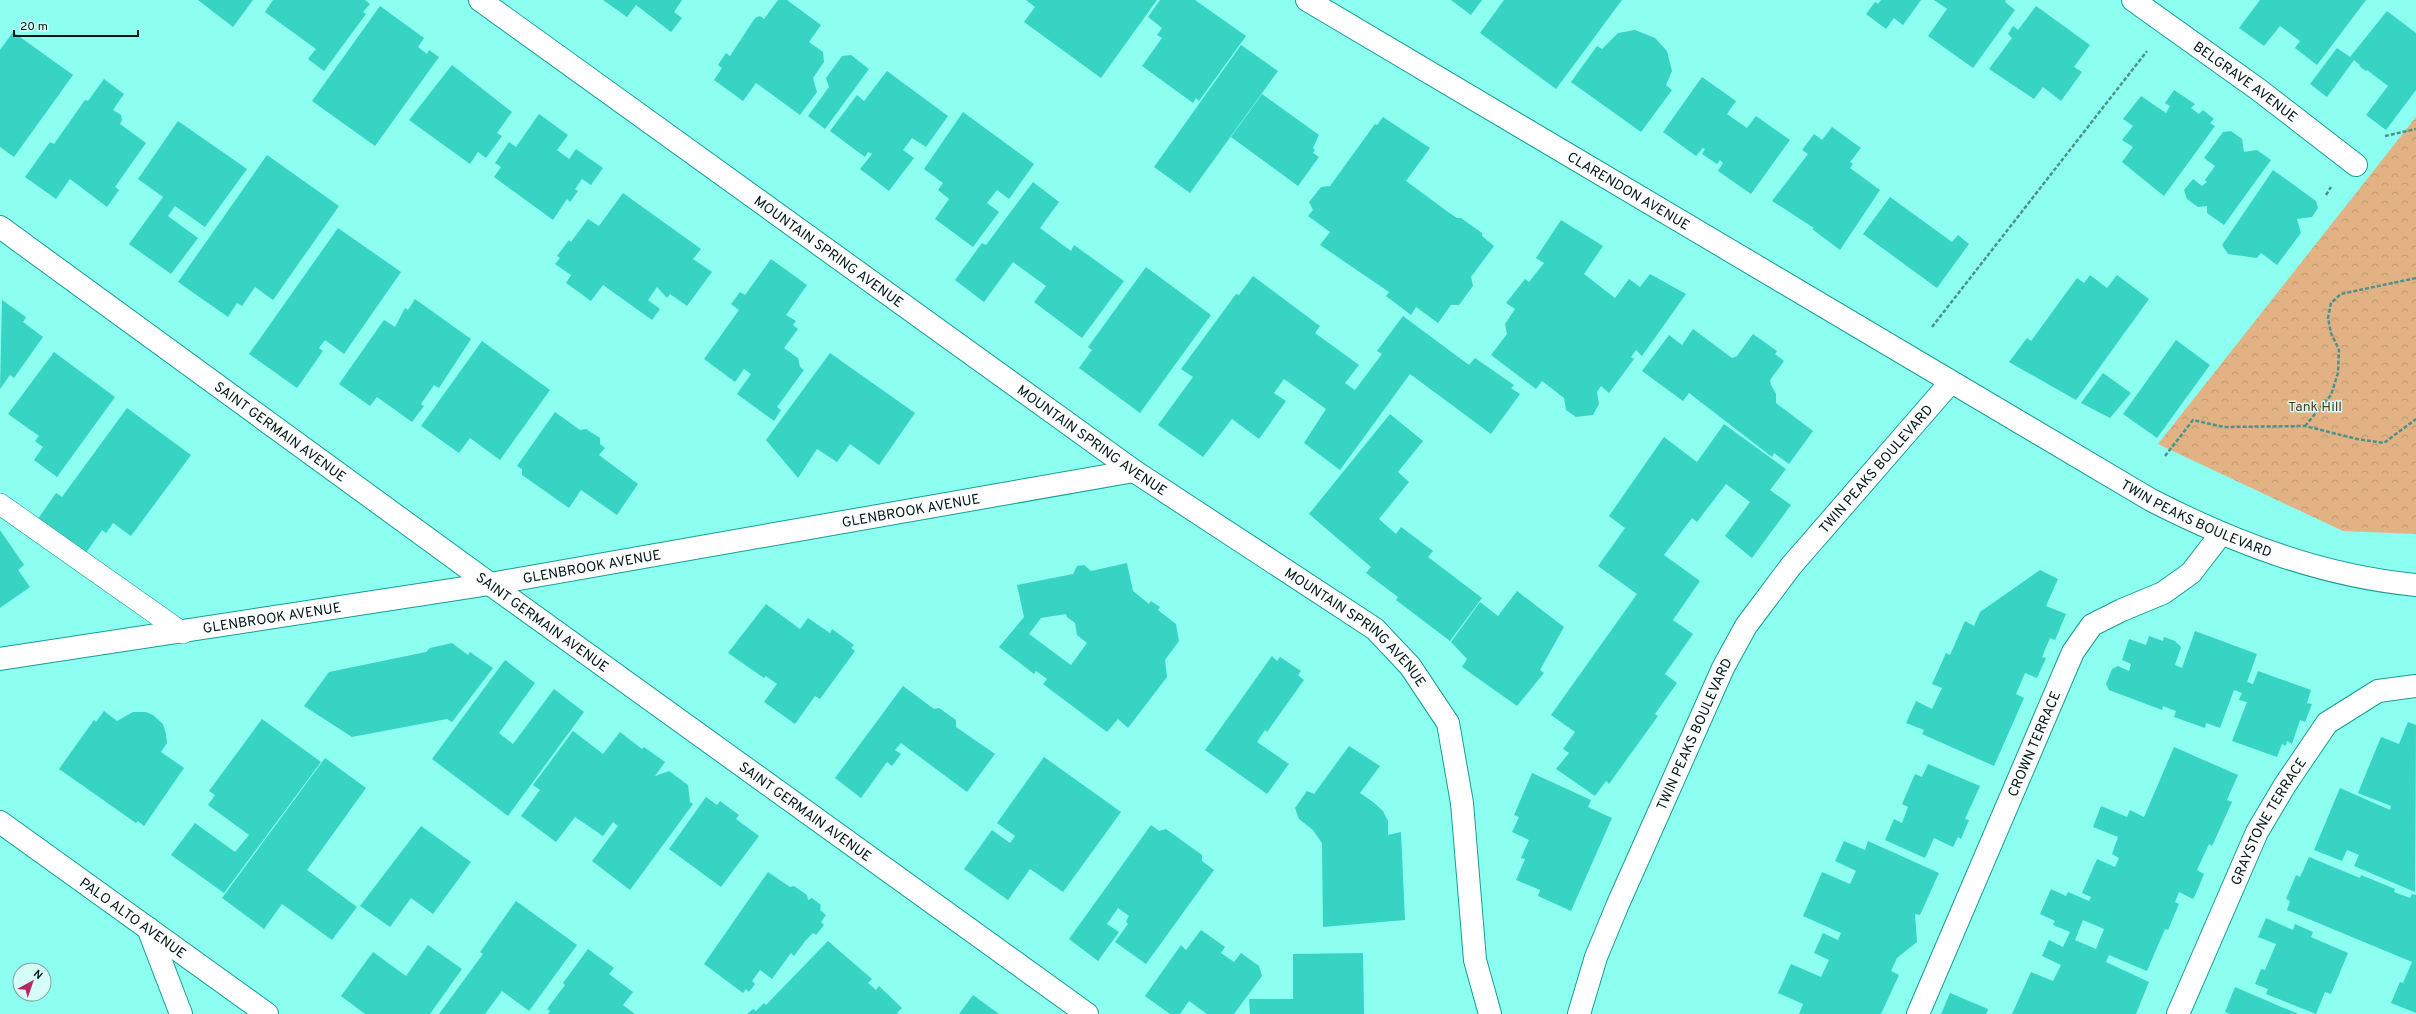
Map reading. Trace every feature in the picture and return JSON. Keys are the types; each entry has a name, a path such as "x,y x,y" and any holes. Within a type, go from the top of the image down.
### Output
{"street":[{"name":"MOUNTAIN SPRING AVENUE","path":"480,0 1134,471 1375,629 1410,666 1448,723 1462,803 1475,960 1490,1014"},
{"name":"CLARENDON AVENUE","path":"1308,0 1950,383"},
{"name":"BELGRAVE AVENUE","path":"2133,0 2259,90 2356,165"},
{"name":"SAINT GERMAIN AVENUE","path":"0,227 490,584 1087,1014"},
{"name":"TWIN PEAKS BOULEVARD","path":"1579,1014 1596,957 1618,904 1723,668 1746,626 1791,566 1950,383 2151,500 2221,534 2290,560 2364,576 2416,585"},
{"name":"GLENBROOK AVENUE","path":"0,659 183,633 490,584 1134,471"},
{"name":"CROWN TERRACE","path":"1918,1014 2073,652 2092,626 2122,610 2163,593 2191,572 2221,534"},
{"name":"GRAYSTONE TERRACE","path":"2178,1014 2257,832 2284,785 2327,723 2378,691 2416,686"},
{"name":"PALO ALTO AVENUE","path":"0,822 267,1014"},
{"path":"148,928 181,1014"}],"lane":[{"path":"0,504 183,633"}],"path":[{"path":"1932,327 2148,49"},
{"path":"2384,136 2416,129"},
{"path":"2305,426 2331,395 2338,373 2339,350 2331,333 2328,318 2331,303 2341,294 2416,278"},
{"path":"2166,456 2193,420 2224,427 2305,426 2357,439 2384,443 2416,419"}],"green space":[{"name":"Tank Hill","path":"2416,117 2416,534 2343,531 2158,444"}],"building":[{"path":"198,0 253,0 233,27"},
{"path":"273,0 365,0 370,4 363,12 366,14 324,71 308,59 316,49 265,12"},
{"path":"603,0 682,0 674,12 682,18 671,32 636,5 627,17"},
{"path":"778,0 787,0 821,25 809,42 823,52 824,62 813,78 817,92 800,115 756,83 743,101 714,80 722,68 718,65 726,53 730,56 755,18 760,16 764,19"},
{"path":"1026,0 1157,0 1101,78 1024,22 1035,7"},
{"path":"1160,0 1195,0 1246,36 1199,101 1196,98 1193,103 1142,66 1162,38 1157,35 1162,28 1148,17"},
{"path":"1451,0 1482,0 1471,15"},
{"path":"1504,0 1622,0 1556,89 1480,33"},
{"path":"1881,0 1921,0 1903,25 1894,18 1886,29 1866,14 1875,2 1878,4"},
{"path":"1934,0 2006,0 2005,2 2015,10 1973,68 1928,36 1947,9"},
{"path":"2260,0 2366,0 2317,65 2295,48 2300,41 2280,26 2264,46 2239,28"},
{"path":"380,6 424,38 418,47 427,54 429,50 439,57 375,146 312,101"},
{"path":"2036,6 2090,45 2074,67 2082,72 2061,101 2043,87 2034,99 1989,69 2012,38 2008,34 2013,26 2018,30"},
{"path":"2387,11 2416,33 2416,90 2386,130 2366,115 2388,86 2367,70 2366,71 2359,66 2360,65 2354,60 2327,97 2310,84 2337,48 2350,57"},
{"path":"1635,30 1655,38 1667,51 1672,71 1666,85 1672,90 1641,132 1571,82 1597,46 1602,49 1618,33"},
{"path":"13,32 73,75 14,157 0,147 0,50"},
{"path":"1241,45 1278,71 1190,193 1154,167"},
{"path":"851,55 869,69 825,129 808,116 829,87 826,78 842,56"},
{"path":"452,65 512,112 497,133 502,136 486,158 478,152 470,164 409,120"},
{"path":"887,71 948,116 926,147 912,138 903,150 914,158 889,191 860,169 872,154 868,152 865,157 830,131 857,95 864,101"},
{"path":"1702,77 1736,101 1727,114 1747,128 1756,116 1790,140 1751,194 1718,171 1723,163 1720,160 1717,164 1702,154 1705,149 1703,148 1696,156 1663,132"},
{"path":"104,79 124,94 113,110 121,115 122,120 120,124 146,143 115,187 119,190 107,207 70,179 56,199 25,177 50,142 54,144 85,100 88,101"},
{"path":"2174,90 2195,104 2191,108 2199,114 2203,110 2214,119 2210,123 2215,126 2164,196 2122,162 2133,147 2122,140 2133,126 2123,119 2141,96 2166,113 2170,106 2165,103"},
{"path":"1262,94 1319,135 1313,148 1315,150 1313,153 1319,157 1298,186 1231,137"},
{"path":"963,112 1034,164 1009,199 997,190 987,203 999,212 973,247 935,219 949,199 938,190 943,183 924,169"},
{"path":"539,114 568,135 557,150 569,159 576,149 603,168 591,185 582,179 575,189 578,191 570,202 567,199 553,220 494,177 501,167 495,163 509,142 516,147"},
{"path":"1383,117 1430,148 1406,181 1448,212 1457,218 1461,218 1482,233 1482,236 1494,246 1471,277 1473,286 1459,305 1451,305 1438,323 1416,307 1411,315 1386,296 1389,292 1320,245 1330,232 1308,216 1313,210 1309,202 1321,187 1330,186 1375,124 1377,125"},
{"path":"178,121 247,169 205,227 175,206 168,216 198,238 171,274 129,244 163,197 138,179"},
{"path":"1832,127 1861,148 1850,162 1853,164 1850,168 1880,190 1840,250 1812,229 1814,228 1772,201 1808,154 1802,150 1814,134 1822,140"},
{"path":"2231,131 2242,139 2244,152 2257,150 2271,160 2224,225 2207,213 2207,206 2198,207 2187,199 2184,190 2193,179 2202,186 2207,182 2205,180 2215,166 2204,158 2223,132"},
{"path":"267,155 339,206 273,300 255,287 242,306 237,303 228,317 178,282"},
{"path":"2273,170 2316,201 2318,208 2312,217 2297,219 2301,233 2277,265 2261,253 2257,258 2228,254 2222,245"},
{"path":"1033,182 1059,202 1040,228 1071,251 1074,245 1124,281 1082,338 1034,302 1046,286 1013,262 984,302 955,280 982,243 986,245"},
{"path":"623,193 701,249 693,259 712,272 687,306 670,294 667,298 657,287 648,300 660,309 652,320 603,285 591,301 566,283 571,275 555,264 560,258 557,256 569,240 571,242 588,219 599,226"},
{"path":"1890,197 1952,242 1958,235 1969,244 1937,288 1863,234"},
{"path":"1561,220 1603,246 1584,274 1615,298 1629,279 1640,287 1650,274 1686,294 1642,356 1636,350 1631,357 1634,359 1609,393 1601,386 1597,392 1599,404 1593,415 1576,417 1566,410 1564,398 1542,381 1536,389 1491,355 1507,334 1505,324 1515,309 1506,303 1525,279 1529,282 1544,263 1536,258"},
{"path":"338,228 401,272 344,354 325,340 319,348 323,351 297,388 249,354"},
{"path":"771,259 807,285 786,315 796,321 793,325 798,329 784,348 798,358 800,367 804,370 777,407 781,410 774,421 737,394 751,374 744,369 735,382 704,359 739,310 731,304 740,292 745,295"},
{"path":"1146,267 1211,315 1140,413 1079,368 1092,350 1088,347"},
{"path":"2090,275 2107,288 2117,275 2149,299 2076,400 2009,362 2027,338 2031,341 2077,278 2084,283"},
{"path":"1253,276 1320,326 1315,333 1359,365 1345,383 1355,390 1382,354 1377,351 1403,316 1469,365 1475,358 1514,385 1511,388 1520,394 1491,434 1410,374 1340,470 1304,443 1326,409 1284,379 1274,393 1286,401 1259,439 1232,419 1203,457 1158,425 1193,377 1181,369 1236,294 1239,295"},
{"path":"415,299 471,339 439,388 434,385 421,404 424,406 412,422 377,397 370,406 339,384 384,320 395,327 405,308 408,310"},
{"path":"2,300 26,317 23,322 43,337 14,378 10,375 0,389"},
{"path":"1693,329 1732,358 1737,356 1753,334 1777,351 1775,354 1784,361 1770,380 1776,394 1776,403 1813,431 1789,464 1774,453 1772,457 1689,393 1683,401 1642,371 1669,335 1682,345"},
{"path":"2176,340 2210,365 2157,438 2123,414"},
{"path":"482,341 550,390 500,460 470,438 459,453 421,426"},
{"path":"54,352 115,397 57,477 34,460 43,447 35,441 39,436 8,414"},
{"path":"830,353 915,413 879,465 850,444 837,462 817,449 798,478 766,440"},
{"path":"2103,373 2131,393 2110,418 2081,403"},
{"path":"127,408 191,455 131,536 113,523 106,533 102,530 81,560 33,526 56,493 62,497"},
{"path":"555,412 580,430 586,429 600,438 600,444 605,448 599,455 638,484 617,515 581,490 569,508 522,475 522,469 517,466"},
{"path":"1390,414 1423,441 1398,472 1409,482 1379,519 1396,534 1401,527 1433,551 1428,557 1482,598 1450,641 1396,600 1398,597 1366,573 1371,567 1309,514"},
{"path":"1724,424 1786,469 1770,490 1791,505 1752,558 1725,536 1750,502 1726,484 1697,522 1692,518 1664,555 1700,581 1673,620 1693,634 1665,674 1677,683 1655,714 1658,716 1609,784 1606,781 1595,796 1556,769 1569,753 1563,749 1575,732 1551,715 1637,594 1598,566 1625,528 1609,516 1664,437 1697,462"},
{"path":"0,530 24,565 18,570 30,587 0,608"},
{"path":"1127,563 1133,591 1149,604 1151,601 1160,607 1158,610 1176,624 1179,641 1165,660 1167,677 1128,728 1118,719 1107,732 1043,684 1047,679 1036,671 1034,674 999,647 1024,617 1017,585 1073,574 1077,566 1084,565 1091,571","holes":["1066,614 1067,617 1075,623 1077,635 1087,643 1071,665 1029,634 1041,618"]},
{"path":"2040,570 2058,579 2046,606 2066,614 2055,640 2050,638 2042,657 2046,658 2037,678 2025,673 2016,694 2024,698 1994,766 1922,734 1924,730 1906,723 1916,701 1932,709 1942,688 1932,684 1946,653 1950,655 1965,621 1974,626 1980,612"},
{"path":"1517,591 1564,627 1540,670 1544,673 1517,706 1462,667 1467,659 1451,642 1480,602 1498,616"},
{"path":"766,604 800,629 808,618 830,633 832,629 854,645 851,648 855,651 820,699 815,696 795,724 764,702 777,684 766,676 764,678 728,653"},
{"path":"2195,631 2257,654 2247,682 2253,684 2258,671 2311,690 2307,703 2312,704 2305,722 2300,720 2292,744 2287,741 2286,746 2282,744 2277,757 2232,741 2247,702 2239,700 2242,693 2234,690 2220,728 2206,723 2205,728 2174,717 2176,711 2163,706 2162,710 2109,690 2106,684 2112,669 2118,666 2129,671 2131,664 2122,660 2129,639 2146,645 2149,636 2163,641 2164,637 2175,641 2181,647 2175,665 2182,668"},
{"path":"452,643 468,655 470,652 493,668 452,722 447,719 352,737 304,706 329,672 426,652 430,648"},
{"path":"1272,656 1277,661 1280,657 1301,671 1298,675 1304,680 1267,732 1265,730 1257,742 1289,764 1267,794 1205,750"},
{"path":"505,660 535,683 499,733 513,744 554,689 584,712 508,816 432,759"},
{"path":"903,686 934,709 939,708 956,720 956,727 995,754 967,792 901,743 895,750 901,754 892,766 887,762 861,798 835,778"},
{"path":"104,711 117,721 133,712 146,712 153,715 163,724 166,734 167,743 161,752 184,768 144,826 138,821 136,823 59,769 94,720 96,722"},
{"path":"262,719 321,762 224,893 171,855 195,823 235,852 249,835 208,805 215,795 209,791"},
{"path":"2408,722 2416,725 2415,892 2354,866 2359,855 2347,850 2342,861 2314,850 2340,788 2390,810 2391,806 2358,793 2381,737 2399,744"},
{"path":"573,731 603,754 620,732 642,749 644,747 665,762 655,776 669,771 688,785 690,802 693,804 630,890 592,861 618,826 613,822 603,836 575,817 556,842 521,816 540,790 533,785"},
{"path":"1349,746 1380,766 1360,793 1383,811 1388,821 1388,835 1401,832 1405,920 1323,927 1322,843 1313,830 1299,819 1295,808 1307,791 1314,794"},
{"path":"2174,747 2238,775 2227,800 2232,802 2212,846 2209,844 2197,870 2204,874 2197,891 2193,899 2179,892 2175,902 2179,904 2168,930 2165,929 2147,971 2109,955 2106,962 2149,982 2136,1014 2012,1014 2031,972 2053,981 2061,965 2042,956 2049,940 2063,947 2070,932 2053,925 2055,921 2040,914 2051,889 2066,896 2068,892 2089,901 2091,897 2082,893 2097,859 2115,867 2119,858 2112,854 2118,837 2093,827 2101,806 2127,817 2130,810 2144,817","holes":["2083,920 2104,929 2096,949 2075,940"]},
{"path":"1044,757 1121,812 1063,892 1030,869 1008,900 964,869 992,830 1010,843 1015,836 997,823"},
{"path":"325,758 366,788 307,870 357,907 332,940 282,904 264,929 222,898"},
{"path":"1928,764 1980,786 1965,819 1969,820 1961,839 1958,837 1953,847 1934,838 1925,858 1885,840 1894,819 1902,823 1908,807 1902,804 1915,774 1922,777"},
{"path":"1532,773 1591,800 1588,807 1612,818 1571,911 1538,896 1540,890 1516,880 1525,859 1521,858 1529,840 1512,832 1519,817 1514,815"},
{"path":"706,797 717,805 720,801 739,815 736,819 759,836 721,887 669,849"},
{"path":"1151,825 1159,831 1166,829 1202,855 1202,861 1214,870 1146,964 1115,942 1128,924 1126,921 1129,916 1118,908 1107,924 1119,932 1098,961 1069,939"},
{"path":"421,826 471,862 433,914 411,898 390,927 360,906"},
{"path":"1844,841 1865,850 1868,841 1939,873 1920,915 1915,914 1917,942 1897,958 1891,971 1899,975 1881,1014 1799,1014 1803,1004 1778,993 1791,964 1821,977 1829,960 1814,953 1823,933 1838,940 1841,933 1803,916 1822,872 1850,884 1856,871 1835,861"},
{"path":"2309,857 2360,878 2361,875 2395,889 2394,892 2410,898 2412,894 2416,895 2416,1013 2391,1003 2400,982 2403,983 2412,962 2287,910 2290,901 2286,899 2296,875 2300,877"},
{"path":"768,872 790,887 794,886 807,895 808,900 812,898 821,905 820,910 826,915 821,922 824,925 816,935 813,933 806,940 794,956 791,953 772,979 760,970 752,981 755,984 749,992 746,989 743,993 704,964"},
{"path":"516,901 577,945 529,1011 502,991 485,1014 439,1014 483,954 480,952"},
{"path":"2266,918 2293,930 2295,924 2313,932 2311,937 2348,953 2331,994 2325,992 2316,1014 2266,994 2268,989 2255,984 2261,969 2265,970 2276,944 2258,937"},
{"path":"1201,930 1225,947 1221,953 1234,962 1241,953 1259,966 1262,976 1234,1014 1207,1014 1189,1001 1180,1014 1170,1014 1145,996 1181,945 1186,950"},
{"path":"828,941 872,979 868,983 876,990 879,986 902,1008 897,1013 899,1014 747,1014 753,1009 756,1011 764,1003 766,1005"},
{"path":"428,945 462,969 430,1014 365,1014 341,996 373,952 406,976"},
{"path":"588,949 614,968 609,974 633,992 623,1005 635,1014 548,1014 550,1011 547,1009 565,985 563,983"},
{"path":"1363,953 1364,1014 1250,1014 1249,999 1293,999 1293,954"},
{"path":"2235,987 2298,1014 2230,1014 2225,1012"},
{"path":"1950,993 1988,1009 1986,1014 1941,1014"},
{"path":"973,995 999,1014 959,1014"}]}
